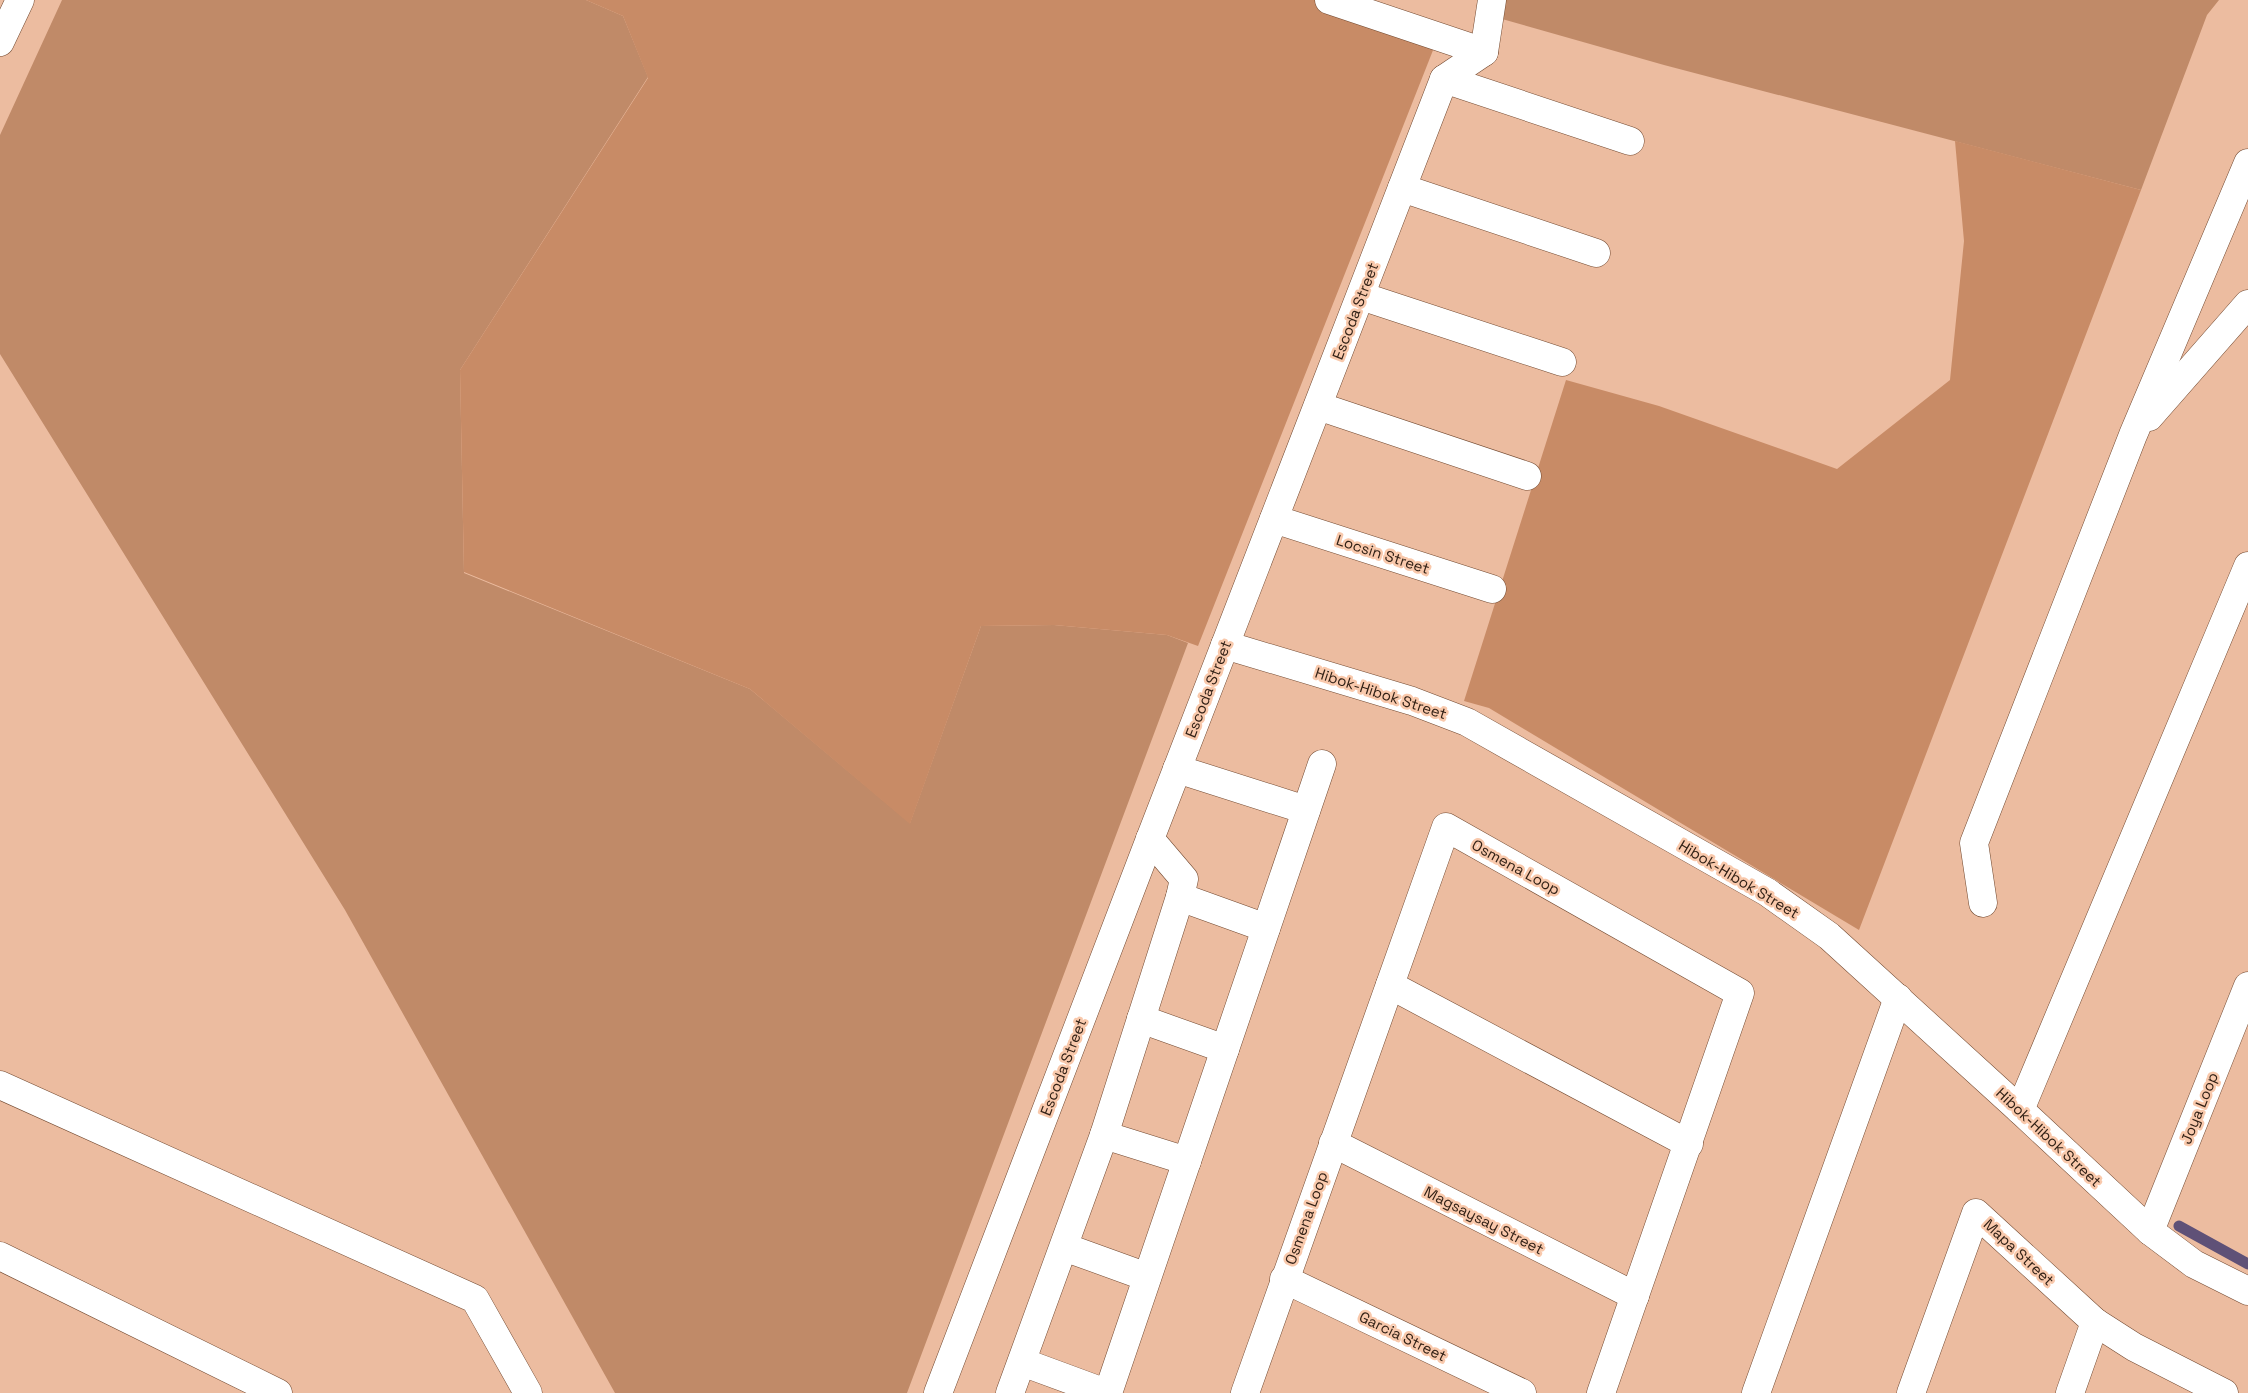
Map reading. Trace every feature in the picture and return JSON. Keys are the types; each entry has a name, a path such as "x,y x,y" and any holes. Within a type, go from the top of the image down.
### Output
{"street":[{"path":"0,42 20,0"},
{"path":"1329,0 1484,52"},
{"path":"1444,79 1484,52 1492,0"},
{"path":"1444,79 1630,141"},
{"name":"Escoda Street","path":"938,1393 1444,79"},
{"path":"1983,903 1974,843 2133,435 2248,163"},
{"path":"1402,188 1596,254"},
{"path":"1361,296 1562,362"},
{"path":"2133,435 2248,304"},
{"path":"1318,406 1527,476"},
{"name":"Locsin Street","path":"1274,519 1492,589"},
{"path":"2020,1110 2248,566"},
{"name":"Hibok-Hibok Street","path":"1225,645 1412,701 1467,722 1767,892 1830,936 2150,1231 2194,1264 2248,1291"},
{"path":"1022,1362 1107,1393 1322,764"},
{"path":"1177,769 1306,810"},
{"name":"Osmena Loop","path":"1245,1393 1446,827 1740,993 1601,1393"},
{"path":"1010,1393 1104,1135 1180,897 1184,879 1150,839"},
{"path":"1180,897 1266,928"},
{"path":"1390,985 1689,1144"},
{"name":"Joya Loop","path":"2150,1231 2248,986"},
{"path":"1756,1393 1898,998"},
{"path":"1141,1019 1225,1049"},
{"path":"0,1085 475,1299 528,1393"},
{"path":"1104,1135 1186,1161"},
{"name":"Magsaysay Street","path":"1333,1143 1635,1296"},
{"name":"Mapa Street","path":"1912,1393 1976,1213 2095,1322 2134,1347 2216,1391"},
{"path":"1064,1247 1147,1277"},
{"path":"0,1256 278,1393"},
{"name":"Garcia Street","path":"1284,1279 1522,1393"},
{"path":"2070,1393 2095,1322"}],"shaded area":[{"path":"62,0 586,0 623,16 648,77 460,370 464,573 750,689 910,823 981,626 1054,625 1167,635 1188,643 907,1393 615,1393 345,910 0,354 0,135"},
{"path":"586,0 1348,0 1441,30 1198,646 1167,635 1054,625 981,626 910,824 750,689 464,572 460,370 648,78 623,16"},
{"path":"1500,0 2219,0 2207,15 2141,190 1664,65 1495,17"},
{"path":"1955,141 2141,190 1859,930 1489,708 1464,701 1566,380 1659,406 1837,469 1950,380 1964,241"}],"waterway":[{"path":"2179,1226 2248,1264"}]}
